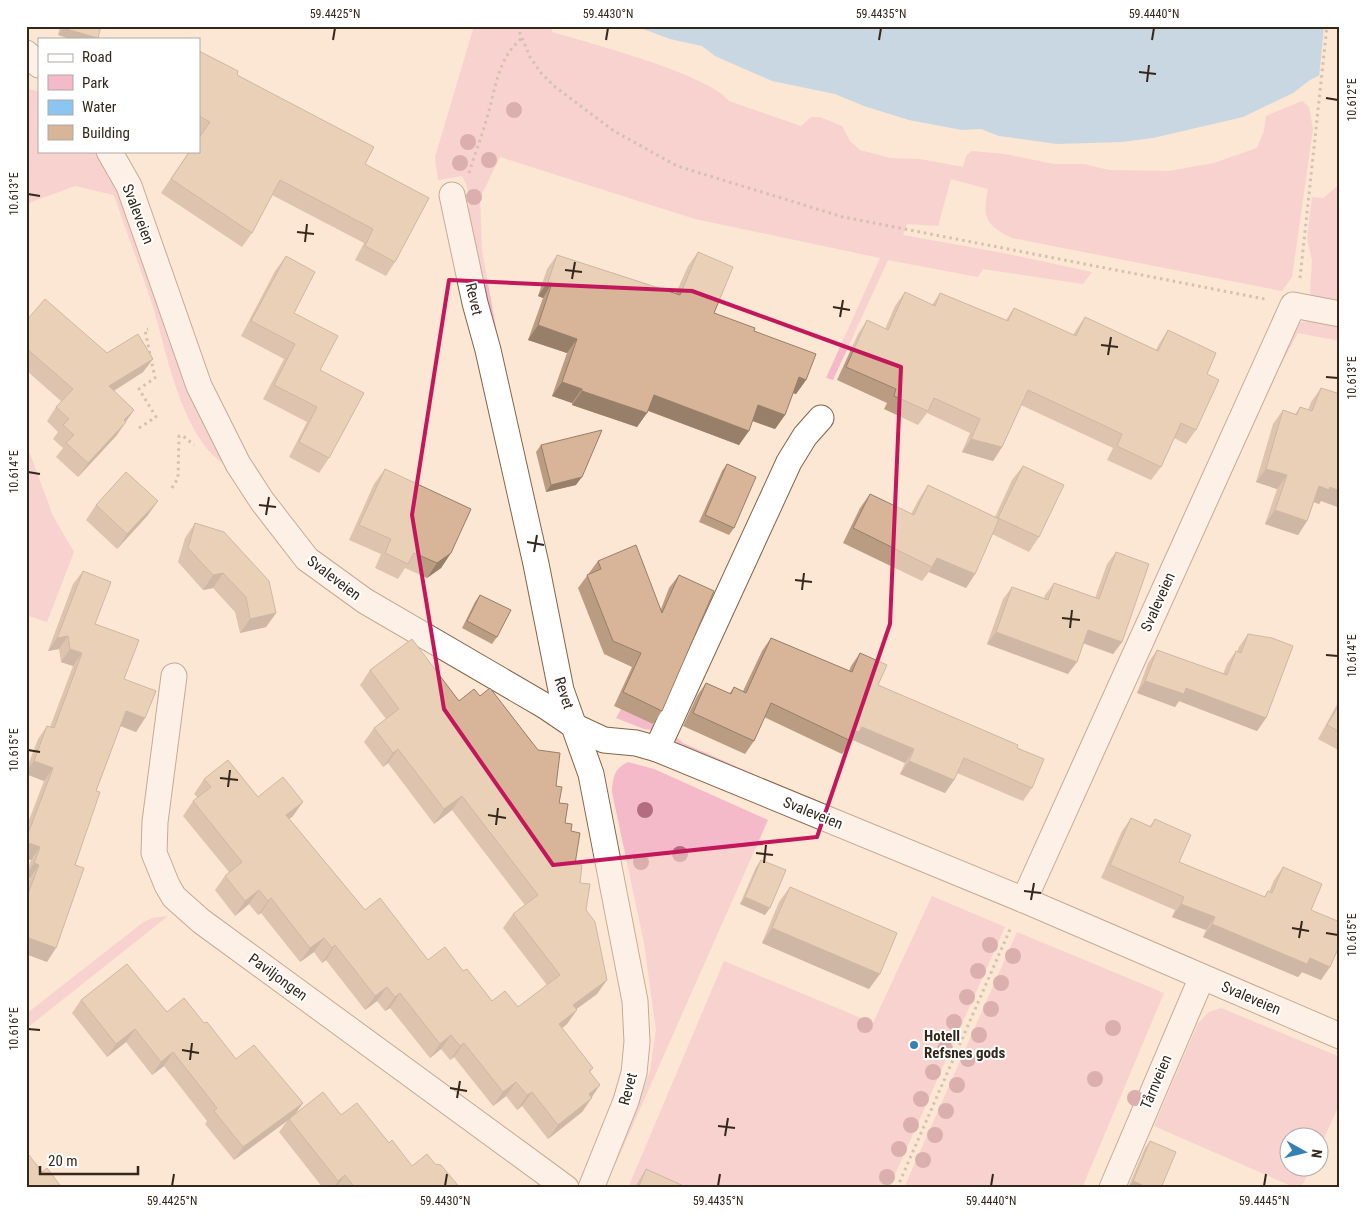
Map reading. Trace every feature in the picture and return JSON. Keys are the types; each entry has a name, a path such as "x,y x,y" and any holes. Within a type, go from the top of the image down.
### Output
{"street":[{"path":"26,52 38,64"},
{"name":"Svaleveien","path":"110,152 129,186 199,386 238,464 290,540 307,559 365,601 545,706 576,727 604,740 636,743 657,749 1024,900 1340,1036"},
{"name":"Revet","path":"452,195 474,303 488,350 536,564 561,690 576,727 591,774 636,1009 637,1042 634,1073 626,1101 592,1188"},
{"path":"1293,305 1340,314"},
{"name":"Svaleveien","path":"1024,900 1293,305"},
{"path":"657,749 789,462 805,436 821,418"},
{"name":"Paviljongen","path":"174,676 155,822 154,853 166,886 201,921 566,1188"},
{"name":"Tårnveien","path":"1112,1188 1202,977"}],"path":[{"path":"517,26 530,56 541,73 554,86 614,131 677,166 843,217 1293,305 1303,266 1303,240 1327,26"},
{"path":"452,195 467,179 486,121 495,83 509,49 522,38"},
{"path":"139,428 156,417 138,389 155,378 145,330 152,328"},
{"path":"172,488 178,478 179,436 183,436 200,451"},
{"path":"897,1188 1024,900"}],"highlighted area":[{"path":"449,280 692,291 901,367 890,624 817,837 553,865 444,709 412,515"}],"green space":[{"path":"474,26 551,26 552,32 674,70 698,80 717,91 729,101 801,126 811,117 820,117 842,126 850,141 860,150 890,158 920,159 963,167 966,156 972,151 1005,154 1054,164 1084,164 1109,170 1169,171 1214,163 1257,148 1264,131 1266,116 1302,101 1309,107 1313,129 1292,277 1282,291 1012,238 996,229 988,220 986,199 988,189 951,179 938,226 907,224 903,235 1003,253 1092,272 1083,284 983,269 978,277 888,260 833,380 826,378 880,258 695,219 500,157 480,198 482,251 504,371 501,374 467,218 469,201 467,187 462,176 438,180 435,157"},
{"path":"26,88 38,92 38,152 100,152 121,188 225,460 223,463 209,451 197,434 178,394 154,310 114,195 75,186 26,204"},
{"path":"1340,184 1340,304 1315,299 1310,293 1312,260 1307,239 1312,197 1323,198"},
{"path":"1315,320 1340,325 1340,341 1298,333 1246,430 1297,323"},
{"path":"26,443 53,516 74,552 47,622 26,615"},
{"path":"670,689 673,690 652,730 644,729 616,718 621,709 654,724"},
{"path":"675,732 677,738 683,743 781,786 779,790 678,744 673,737"},
{"path":"628,762 654,769 768,820 613,1170 650,1071 656,1030 644,943 612,792 615,774"},
{"path":"932,896 1005,927 889,1188 628,1188 724,961 873,1023"},
{"path":"168,916 26,1029 26,1014 141,924 152,918"},
{"path":"1017,932 1164,993 1082,1188 904,1188"},
{"path":"1221,1008 1340,1057 1340,1103 1328,1129 1328,1126 1278,1126 1278,1176 1307,1176 1301,1188 1296,1188 1154,1126 1198,1023 1209,1012"}],"water":[{"path":"635,26 1332,26 1327,76 1320,75 1293,93 1243,117 1153,138 1122,142 1057,144 999,136 981,129 962,130 909,120 864,106 835,94 772,81 715,56 702,46 670,39"}],"pier":[{"path":"1324,26 1334,26 1329,77 1327,79 1319,78"}],"building":[{"path":"63,26 101,26 98,38 63,28"},
{"path":"200,52 238,71 237,75 374,147 365,164 429,198 395,262 365,246 373,229 280,180 252,233 171,179 189,152 200,152 200,137 210,122 200,117"},
{"path":"698,252 733,267 714,313 755,328 754,331 816,354 806,380 799,377 785,415 758,405 749,431 654,395 647,413 582,391 582,389 562,382 577,339 538,325 552,283 548,282 557,255 680,295"},
{"path":"286,256 315,272 294,313 338,336 320,370 364,393 329,458 299,442 317,407 274,385 295,344 251,321"},
{"path":"905,292 935,306 940,293 1008,321 1014,308 1076,336 1085,317 1158,351 1168,330 1216,353 1207,374 1219,380 1196,430 1181,423 1161,467 1117,446 1122,434 1028,390 1002,447 971,439 980,419 934,398 928,411 894,396 896,389 846,367 867,320 888,330"},
{"path":"45,299 107,353 138,334 153,359 109,386 134,410 124,420 126,422 88,463 66,443 74,435 63,425 69,419 56,407 73,389 26,348 26,321"},
{"path":"1321,388 1340,394 1340,491 1330,487 1329,490 1319,486 1307,521 1275,510 1287,475 1266,469 1283,410 1297,415 1300,407 1312,411"},
{"path":"602,430 582,477 551,485 541,445"},
{"path":"727,464 756,477 734,528 705,515"},
{"path":"1023,466 1064,485 1039,537 998,518"},
{"path":"385,469 471,509 451,553 437,563 414,553 408,564 385,553 391,539 359,525"},
{"path":"126,472 158,501 127,534 96,505"},
{"path":"928,485 999,519 975,574 937,558 932,567 853,528 870,494 914,515"},
{"path":"195,523 224,532 269,581 276,613 250,619 246,597 223,573 213,575 188,548"},
{"path":"636,545 662,613 679,575 714,591 662,711 623,692 641,653 613,641 587,575 601,569 598,561"},
{"path":"1116,552 1149,564 1122,642 1088,630 1077,662 996,632 1012,587 1048,600 1054,583 1099,599"},
{"path":"83,571 111,582 95,624 139,640 124,679 156,691 145,718 126,711 96,791 100,792 75,865 84,868 56,948 26,937 26,899 39,865 34,863 40,847 26,842 26,839 53,768 34,761 47,726 54,728 82,653 70,649 68,636 57,638"},
{"path":"480,595 511,610 497,637 467,621"},
{"path":"1248,634 1272,638 1293,646 1266,718 1186,688 1184,694 1145,681 1157,650 1227,675 1236,651 1241,653"},
{"path":"771,638 852,672 860,653 887,665 878,685 1018,745 1017,748 1044,759 1032,788 964,758 954,780 909,761 914,749 862,727 859,732 856,731 851,741 771,703 754,741 693,713 706,683 731,694 734,687 746,693"},
{"path":"412,639 459,701 474,689 480,696 490,688 538,750 560,753 556,786 562,787 559,803 568,804 565,823 572,824 571,831 580,833 575,864 582,865 580,883 590,884 586,910 595,922 607,980 573,1005 577,1010 559,1024 593,1068 589,1071 600,1085 589,1094 592,1098 558,1125 532,1092 527,1095 516,1082 503,1092 464,1043 460,1046 451,1035 440,1044 400,993 395,997 387,987 375,996 335,945 332,948 324,938 310,948 271,898 268,901 259,890 245,901 225,876 242,862 193,801 211,787 204,779 228,760 258,797 283,777 303,802 286,815 365,910 380,898 428,960 445,947 463,971 467,969 492,1001 505,991 518,1007 560,975 513,914 538,895 462,796 444,809 398,749 393,753 374,728 399,709 370,670"},
{"path":"1340,703 1340,732 1327,725"},
{"path":"1131,818 1151,827 1155,819 1191,835 1179,862 1265,897 1268,891 1272,893 1283,867 1322,884 1311,910 1340,922 1340,944 1330,967 1310,958 1307,964 1212,924 1215,917 1181,904 1184,897 1110,865"},
{"path":"761,860 786,870 770,908 745,897"},
{"path":"790,887 897,933 880,974 772,928"},
{"path":"127,964 167,1012 184,998 204,1023 207,1022 236,1059 254,1045 303,1103 243,1147 214,1111 217,1108 173,1052 161,1062 135,1029 116,1044 81,1000"},
{"path":"323,1092 341,1115 357,1103 389,1143 392,1140 412,1166 427,1154 435,1164 441,1165 460,1188 355,1188 345,1175 338,1181 289,1119"},
{"path":"1150,1141 1176,1152 1161,1188 1149,1188 1133,1181"},
{"path":"28,1154 42,1172 47,1168 62,1188 26,1188 26,1155"},
{"path":"646,1169 688,1188 638,1188"}],"place":[{"name":"Hotell Refsnes gods","path":"914,1045"}]}
